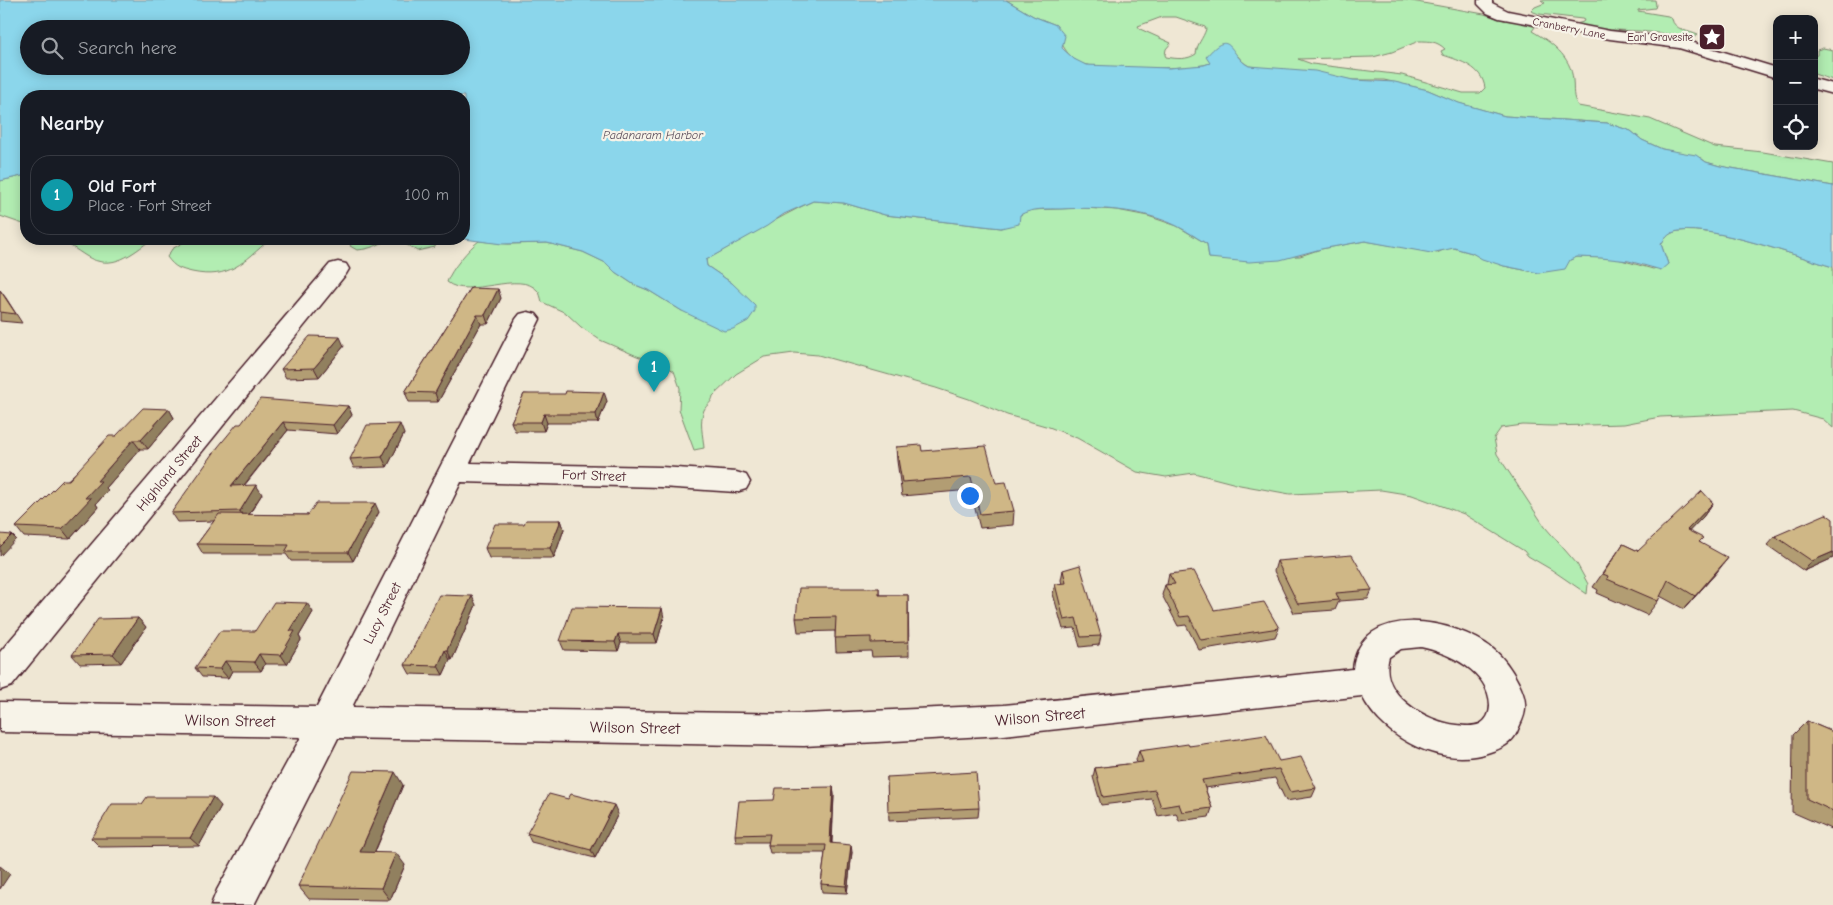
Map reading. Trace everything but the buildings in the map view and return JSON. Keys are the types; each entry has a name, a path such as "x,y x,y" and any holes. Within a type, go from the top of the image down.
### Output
{"street":[{"name":"Cranberry Lane","path":"1486,0 1485,4 1492,10 1504,15 1610,36 1681,44 1773,72"},
{"path":"1818,85 1833,90"},
{"name":"Highland Street","path":"0,676 338,269"},
{"name":"Lucy Street","path":"232,905 328,722 528,319"},
{"name":"Fort Street","path":"453,472 736,482"},
{"name":"Wilson Street","path":"0,717 804,730 1004,720 1372,681"}],"green space":[{"path":"1006,0 1406,0 1484,14 1535,27 1532,31 1553,45 1568,64 1573,80 1574,96 1578,106 1650,119 1715,147 1763,152 1833,164 1833,186 1720,166 1706,162 1701,158 1662,149 1642,140 1631,131 1607,123 1505,116 1458,103 1428,90 1384,80 1353,80 1249,66 1237,55 1193,66 1140,68 1089,65 1080,63 1070,56 1061,42 1056,25 1033,16","holes":["1162,17 1176,17 1205,27 1206,29 1196,54 1182,59 1166,57 1166,49 1171,43 1140,29 1138,26","1419,41 1430,41 1439,44 1445,49 1441,51 1443,55 1470,66 1480,75 1485,88 1480,93 1463,93 1402,75 1312,64 1298,59 1373,57 1392,52"]},
{"path":"1541,0 1655,0 1655,8 1638,11 1668,16 1682,30 1698,35 1695,37 1639,31 1589,29 1573,25 1583,22 1584,20 1582,19 1539,14 1531,11 1545,3"},
{"path":"1823,48 1833,50 1833,80 1818,75 1818,50"},
{"path":"20,176 20,223 0,216 0,181"},
{"path":"813,201 844,203 885,215 1001,228 1028,210 1084,208 1117,210 1148,216 1177,226 1207,244 1209,258 1300,256 1321,249 1365,241 1437,253 1447,248 1454,248 1504,266 1539,273 1577,257 1614,258 1653,269 1668,264 1661,244 1673,232 1694,231 1734,237 1833,267 1833,428 1823,419 1793,411 1660,417 1624,424 1523,425 1501,428 1494,438 1497,454 1545,527 1577,564 1588,584 1587,594 1528,556 1524,551 1464,514 1412,495 1381,490 1290,494 1240,485 1194,473 1166,477 1137,472 1077,438 1049,427 1007,415 936,388 818,355 794,353 764,357 736,374 713,396 704,410 702,424 704,448 694,450 679,409 680,388 674,371 662,364 637,356 600,340 581,327 566,313 542,302 539,292 530,285 507,283 468,288 456,287 447,282 461,260 479,241 508,244 547,243 583,252 606,263 615,272 633,284 648,290 682,311 732,283 707,266 706,260"},
{"path":"68,245 144,245 129,255 113,262 95,260"},
{"path":"179,245 263,245 244,262 235,267 226,271 205,274 175,266 167,257 172,249"},
{"path":"351,245 377,245 357,250"},
{"path":"406,245 436,245 435,247 417,251"}],"water":[{"name":"Padanaram Harbor","path":"0,0 1006,0 1033,16 1056,25 1065,36 1062,48 1074,59 1086,65 1169,68 1204,65 1210,63 1206,57 1214,48 1221,44 1226,44 1249,66 1315,71 1353,80 1395,82 1428,90 1459,103 1505,116 1607,123 1631,131 1642,140 1662,149 1696,155 1706,162 1720,166 1833,186 1833,267 1734,237 1694,231 1679,231 1665,239 1661,244 1668,264 1661,270 1629,261 1577,257 1570,260 1565,269 1539,273 1504,266 1454,248 1431,253 1365,241 1321,249 1280,260 1249,262 1209,258 1207,244 1181,228 1164,220 1120,210 1090,208 1035,210 1020,215 1019,224 1001,228 885,215 844,203 813,201 784,214 767,226 706,260 707,266 732,283 755,305 755,311 748,321 733,329 724,331 682,311 648,290 633,284 615,272 606,263 583,252 547,243 502,244 470,240 470,90 20,90 20,176 0,181"}],"place":[{"name":"Earl Gravesite","path":"1712,37"},
{"name":"Old Fort","path":"654,392"}]}
